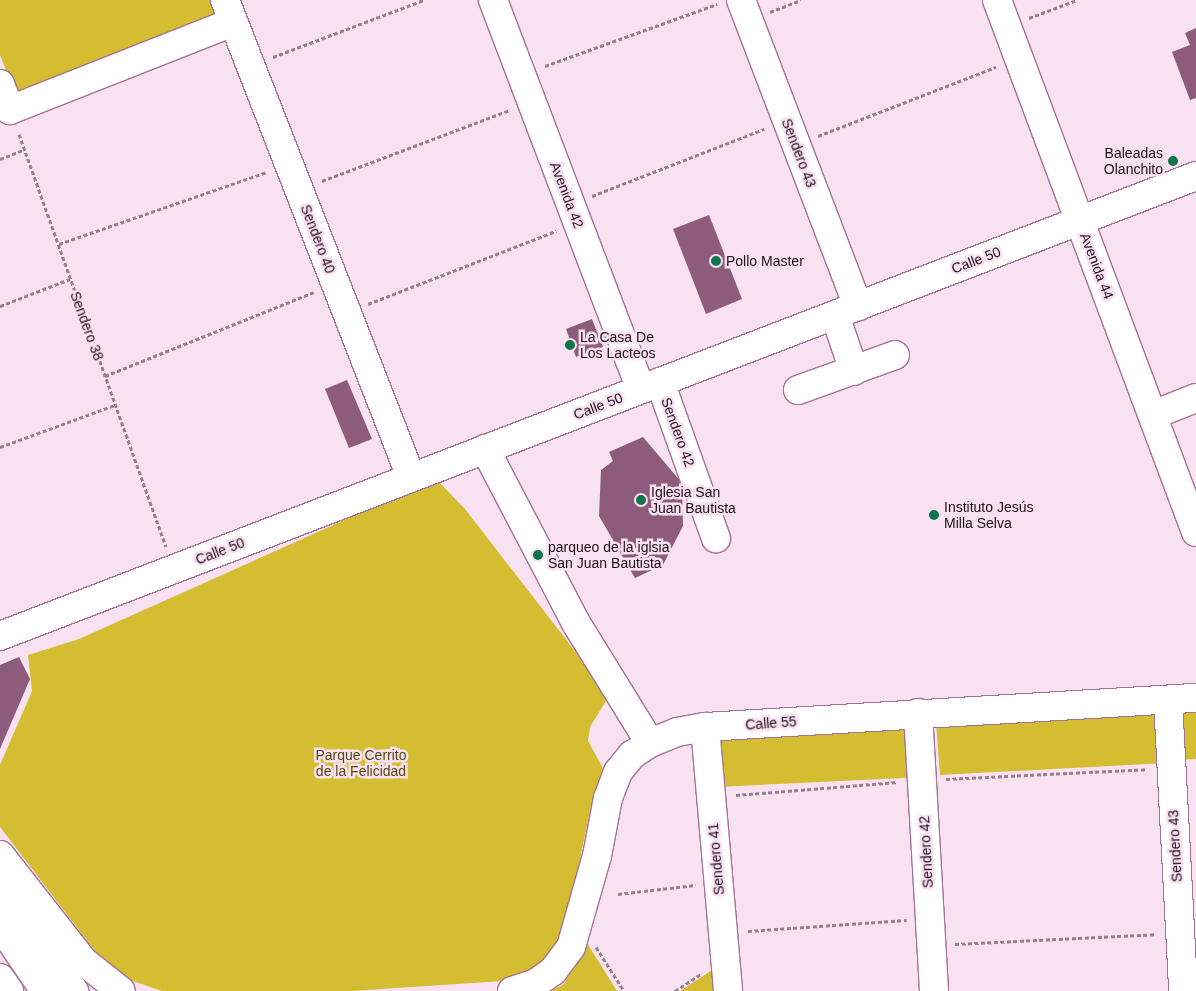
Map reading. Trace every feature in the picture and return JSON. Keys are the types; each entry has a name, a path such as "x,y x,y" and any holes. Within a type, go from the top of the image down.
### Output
{"street":[{"name":"Avenida 42","path":"493,0 574,213 650,386"},
{"name":"Avenida 44","path":"998,0 1196,532"},
{"name":"Sendero 43","path":"745,10 792,132 846,310 854,371"},
{"name":"Sendero 40","path":"229,11 411,477"},
{"path":"0,84 10,110 229,11"},
{"name":"Calle 50","path":"0,636 1196,176"},
{"path":"798,390 895,355"},
{"name":"Sendero 42","path":"650,386 716,538"},
{"path":"1153,415 1196,398"},
{"path":"485,449 576,623 650,743"},
{"name":"Calle 55","path":"512,991 536,983 553,971 571,946 597,856 608,798 618,772 632,755 650,743 677,732 705,727 1196,698"},
{"name":"Sendero 43","path":"1168,700 1182,991"},
{"name":"Sendero 42","path":"918,713 934,991"},
{"name":"Sendero 41","path":"705,727 728,991"},
{"path":"0,855 83,961 121,991"},
{"path":"0,892 74,991"},
{"path":"0,925 45,991"},
{"path":"0,942 35,991"},
{"path":"0,978 9,991"}],"path":[{"path":"250,66 424,0"},
{"path":"521,75 727,0"},
{"path":"745,10 801,0"},
{"path":"1007,26 1077,0"},
{"path":"347,312 574,213 792,132 1019,58"},
{"path":"299,190 532,101"},
{"name":"Sendero 38","path":"10,110 174,569"},
{"path":"0,159 24,150"},
{"path":"59,244 289,165"},
{"path":"0,306 70,279"},
{"path":"105,376 335,283"},
{"path":"0,447 115,404"},
{"path":"711,796 922,780 1171,768"},
{"path":"618,894 718,883"},
{"path":"578,919 624,991"},
{"path":"723,932 1180,933"}],"green space":[{"path":"0,0 214,0 221,18 17,98 0,55"},
{"name":"Parque Cerrito de la Felicidad","path":"436,479 465,509 602,686 606,701 590,727 588,741 604,770 594,792 564,935 540,967 503,981 351,991 162,991 130,980 108,968 0,827 0,765 32,691 28,655 79,639"},
{"path":"1196,708 1196,759 1178,760 1175,709"},
{"path":"1163,711 1166,763 940,775 936,722"},
{"path":"921,721 924,777 718,787 715,733"},
{"path":"587,943 617,991 551,991 564,984"},
{"path":"723,963 726,991 680,991"}],"building":[{"path":"1196,28 1196,98 1190,100 1172,52 1190,45 1185,33"},
{"path":"709,215 742,299 706,314 673,229"},
{"path":"592,319 603,347 576,357 566,329"},
{"path":"347,380 372,439 349,448 325,389"},
{"name":"Iglesia San Juan Bautista","path":"643,437 682,483 683,526 663,565 635,578 599,516 601,470 613,461 609,452"},
{"path":"19,657 30,679 0,749 0,665"}],"place":[{"name":"Baleadas Olanchito","path":"1173,161"},
{"name":"Pollo Master","path":"716,261"},
{"name":"La Casa De Los Lacteos","path":"570,345"},
{"name":"Iglesia San Juan Bautista","path":"641,500"},
{"name":"Instituto Jesús Milla Selva","path":"934,515"},
{"name":"parqueo de la iglsia San Juan Bautista","path":"538,555"}]}
